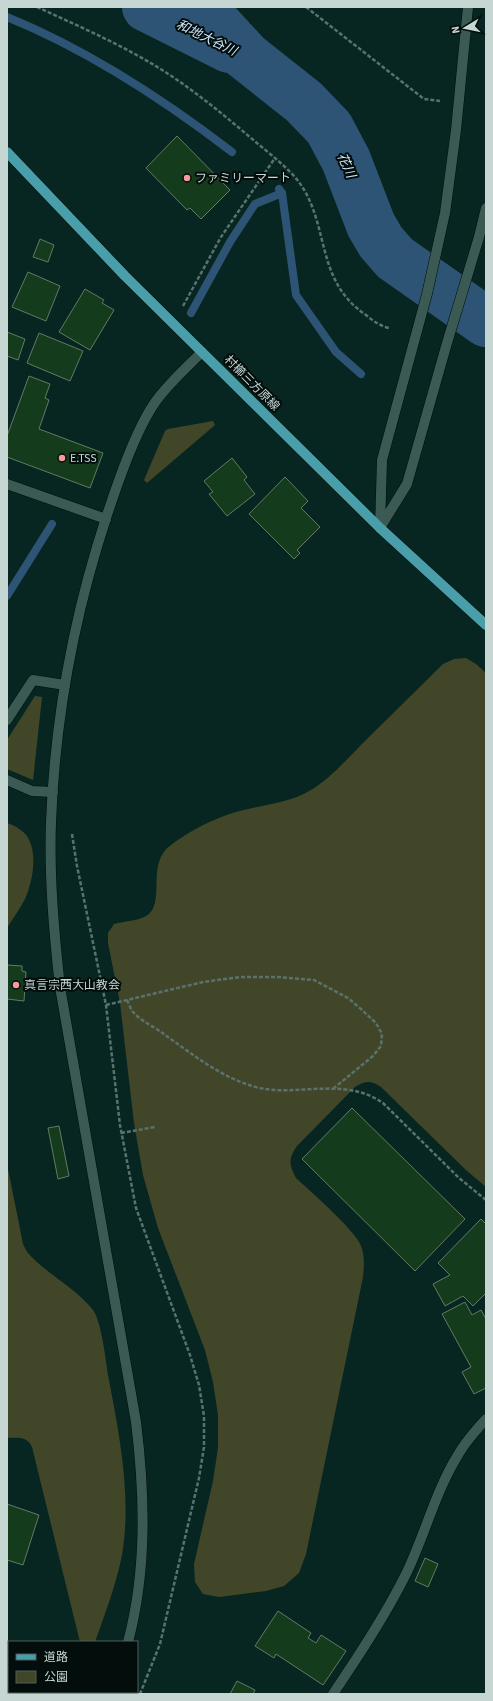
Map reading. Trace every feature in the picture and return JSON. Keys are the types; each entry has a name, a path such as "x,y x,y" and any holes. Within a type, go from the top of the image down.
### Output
{"main road":[{"name":"村櫛三方原線","path":"7,152 125,276 380,528 486,625"}],"street":[{"path":"380,528 382,460 427,294 444,213 456,130 468,7"},
{"path":"380,528 407,484 479,237 486,208"},
{"path":"128,1641 137,1593 142,1550 144,1508 141,1465 136,1422 60,987 54,932 51,878 54,768 64,685 80,606 94,554 106,519 131,450 144,421 155,402 170,384 202,352"},
{"path":"7,484 106,519"},
{"path":"7,720 33,680 64,685"},
{"path":"7,780 32,791 53,792"},
{"path":"333,1694 391,1602 411,1562 458,1454 474,1432 486,1419"}],"path":[{"path":"37,7 122,47 175,78 224,115 275,158 294,176 303,188 310,202 332,277 340,291 350,303 362,313 382,326 389,328"},
{"path":"306,7 424,100"},
{"path":"170,320 183,306 221,237 275,158"},
{"path":"72,831 77,866 106,1005 121,1133 136,1208 190,1355 199,1385 204,1416 204,1447 199,1478 160,1644 140,1694"},
{"path":"106,1005 203,982 240,977 277,977 314,980 348,998 376,1024 382,1034 381,1046 373,1056 334,1088"},
{"path":"127,1000 134,1013 195,1056 252,1087 275,1090 334,1088 360,1092 372,1096 383,1103 459,1178 486,1200"},
{"path":"121,1133 155,1127"}],"green space":[{"path":"213,421 215,425 147,483 144,480 165,431 168,429"},
{"path":"466,658 486,673 486,1187 466,1170 381,1087 371,1082 362,1083 355,1087 297,1146 290,1162 296,1178 332,1211 350,1230 361,1246 364,1261 363,1277 306,1554 299,1573 284,1586 266,1591 219,1597 203,1594 195,1582 194,1564 213,1481 218,1448 218,1415 213,1382 205,1350 158,1228 143,1175 134,1123 120,1003 108,943 108,933 114,924 137,919 149,914 154,907 156,899 157,871 159,861 171,845 194,830 219,818 236,812 292,799 316,787 336,770 443,664 454,659"},
{"path":"35,696 42,697 33,780 7,769 7,740"},
{"path":"7,823 21,830 29,838 33,856 33,871 30,886 25,899 7,928"},
{"path":"7,1164 23,1244 27,1252 43,1267 78,1294 93,1310 96,1315 103,1341 120,1442 126,1510 125,1533 120,1566 95,1641 80,1641 32,1447 25,1439 7,1438"}],"building":[{"path":"177,136 230,190 201,219 190,208 187,210 146,168"},
{"path":"40,239 54,245 48,262 33,257"},
{"path":"28,272 60,286 46,321 12,307"},
{"path":"85,289 104,300 102,303 114,310 90,350 59,332"},
{"path":"7,332 25,339 18,360 7,356"},
{"path":"39,333 83,351 70,381 27,363"},
{"path":"29,376 50,384 45,398 49,400 39,429 103,453 90,488 7,457 7,436"},
{"path":"232,458 247,477 244,480 255,494 227,516 209,494 213,492 204,481"},
{"path":"285,477 308,501 301,508 320,527 297,550 300,553 294,559 249,514"},
{"name":"真言宗西大山教会","path":"7,965 22,966 22,971 26,972 24,1001 7,999"},
{"path":"352,1108 465,1219 415,1271 302,1159"},
{"path":"59,1126 69,1176 58,1179 48,1128"},
{"path":"481,1219 486,1224 486,1293 473,1306 463,1296 445,1306 433,1284 450,1275 438,1263"},
{"path":"465,1302 472,1315 481,1310 486,1319 486,1388 474,1394 462,1372 471,1367 442,1314"},
{"path":"7,1504 39,1515 23,1565 7,1560"},
{"path":"425,1558 438,1564 428,1587 415,1581"},
{"path":"278,1611 311,1633 308,1638 316,1643 321,1635 346,1651 323,1685 276,1654 274,1658 255,1646"},
{"path":"237,1681 255,1690 253,1694 230,1694"}],"waterway":[{"name":"和地大谷川","path":"147,7 229,48"},
{"name":"花川","path":"201,7 246,56 304,102 329,128 346,160 371,225 381,242 395,258 486,322"},
{"path":"7,17 37,30 96,60 179,113 232,152"},
{"path":"279,189 282,193 296,295 336,352 361,374"},
{"path":"191,313 230,242 255,204 282,193"},
{"path":"7,596 52,524"}],"place":[{"name":"ファミリーマート","path":"187,178"},
{"name":"E.TSS","path":"62,458"},
{"name":"真言宗西大山教会","path":"16,985"}]}
